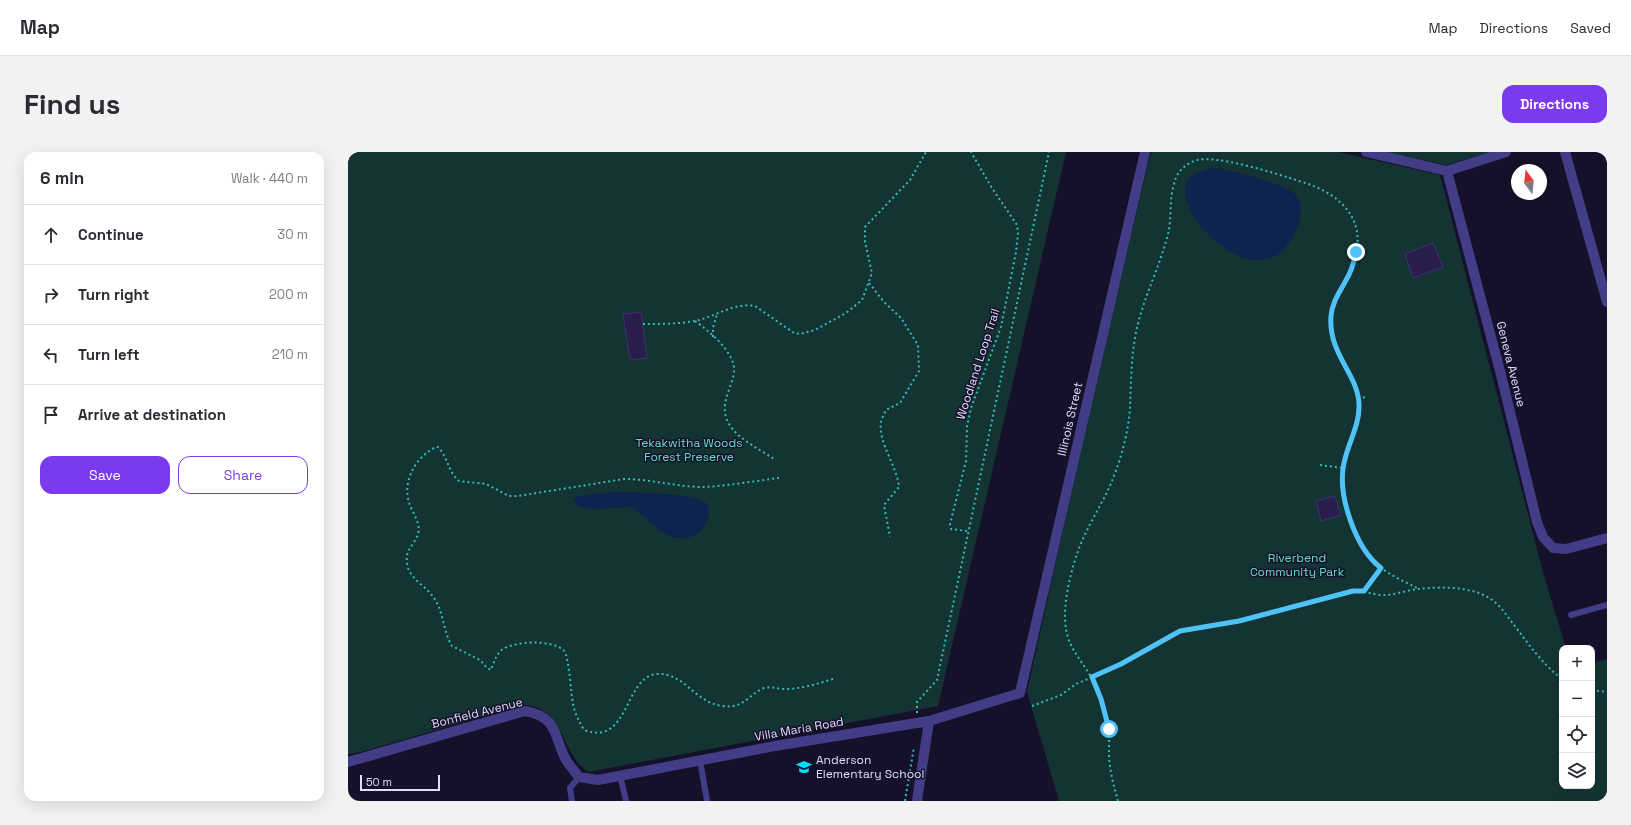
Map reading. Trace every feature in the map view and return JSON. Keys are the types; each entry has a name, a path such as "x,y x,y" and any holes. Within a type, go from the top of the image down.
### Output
{"street":[{"name":"Illinois Street","path":"1020,693 1145,152"},
{"path":"1366,152 1447,171 1506,152"},
{"path":"1564,152 1607,302"},
{"name":"Geneva Avenue","path":"1447,171 1500,372 1537,522 1543,537 1553,548 1566,549 1607,538"},
{"name":"Villa Maria Road","path":"579,778 598,780 700,760 929,721 1020,693"},
{"name":"Bonfield Avenue","path":"348,762 525,712 538,714 548,722 556,734 566,760 579,778"},
{"path":"917,801 929,721"}],"lane":[{"path":"1571,615 1607,605"},
{"path":"700,760 707,801"},
{"path":"620,775 626,801"},
{"path":"572,801 570,788 579,778"}],"path":[{"path":"643,324 665,324 695,321 742,305 755,306 794,333 805,334 831,322 856,306 862,300 869,284 872,273 865,242 865,227 910,180 926,152"},
{"name":"Woodland Loop Trail","path":"967,531 951,529 950,524 966,461 967,427 971,408 1001,327 1016,252 1018,233 1017,225 992,188 971,152"},
{"path":"937,680 967,531 1049,152"},
{"path":"1118,801 1110,770 1109,729 1101,699 1092,677 1070,644 1066,630 1065,613 1077,554 1087,528 1109,486 1125,440 1129,424 1135,335 1142,309 1168,234 1173,184 1179,170 1190,162 1199,159 1210,159 1275,173 1312,184 1328,192 1351,213 1358,236 1356,252 1353,267 1333,304 1331,316 1333,344 1353,384 1358,398 1358,417 1343,468 1343,489 1348,513 1360,540 1371,558 1381,568 1419,589"},
{"path":"869,284 884,302 901,318 918,345 919,371 900,403 886,410 881,422 885,444 890,461 896,470 900,487 884,505 890,537"},
{"path":"714,338 713,328 718,313"},
{"path":"695,321 733,358 734,372 725,402 727,420 740,436 755,448 774,459"},
{"path":"1358,398 1366,397"},
{"path":"779,478 703,487 637,479 509,496 486,484 459,482 451,471 442,450 438,446 419,460 410,473 407,498 418,526 418,534 407,556 409,570 434,597 452,646 480,660 487,668 491,670 497,655 509,646 548,643 564,650 567,654 569,682 576,715 584,730 606,730 615,724 622,717 638,686 650,676 665,674 673,676 682,682 699,698 723,706 733,706 742,703 765,688 774,687 784,689 806,686 833,679"},
{"path":"1320,465 1343,468"},
{"path":"1364,591 1381,568"},
{"path":"1032,706 1061,695 1076,684 1121,664 1180,631 1239,621 1353,591 1364,591 1383,595 1419,589 1453,588 1470,590 1491,599 1499,606 1537,657 1559,676"},
{"path":"1595,690 1607,692"}],"green space":[{"name":"Tekakwitha Woods Forest Preserve","path":"348,152 1066,152 938,706 588,772 578,763 554,721 547,713 536,707 522,705 361,752 348,754"},
{"name":"Riverbend Community Park","path":"1151,152 1338,152 1440,175 1544,576 1565,645 1559,645 1559,789 1595,789 1595,662 1607,659 1607,801 1059,801 1027,692 1093,393"},
{"path":"1388,152 1490,152 1446,165"}],"water":[{"path":"1218,168 1270,182 1295,194 1301,211 1299,220 1291,239 1285,248 1278,254 1271,258 1262,260 1244,258 1226,249 1208,235 1195,218 1186,200 1186,185 1196,173"},
{"path":"615,492 676,495 698,499 706,503 709,512 708,518 699,533 692,537 678,538 663,532 631,507 593,509 579,506 574,502 574,498 579,496"}],"building":[{"path":"1433,243 1443,267 1413,278 1405,254"},
{"path":"641,312 647,358 630,360 623,314"},
{"path":"1335,496 1341,515 1321,521 1316,501"}],"place":[{"name":"Anderson Elementary School","path":"804,767"}],"route":[{"path":"1109,729 1106,714 1092,677 1121,664 1161,640 1180,631 1239,621 1353,591 1364,591 1381,568 1371,558 1360,540 1351,520 1346,506 1342,477 1344,462 1358,417 1359,404 1358,395 1333,344 1331,316 1333,304 1353,267 1356,252"}]}
